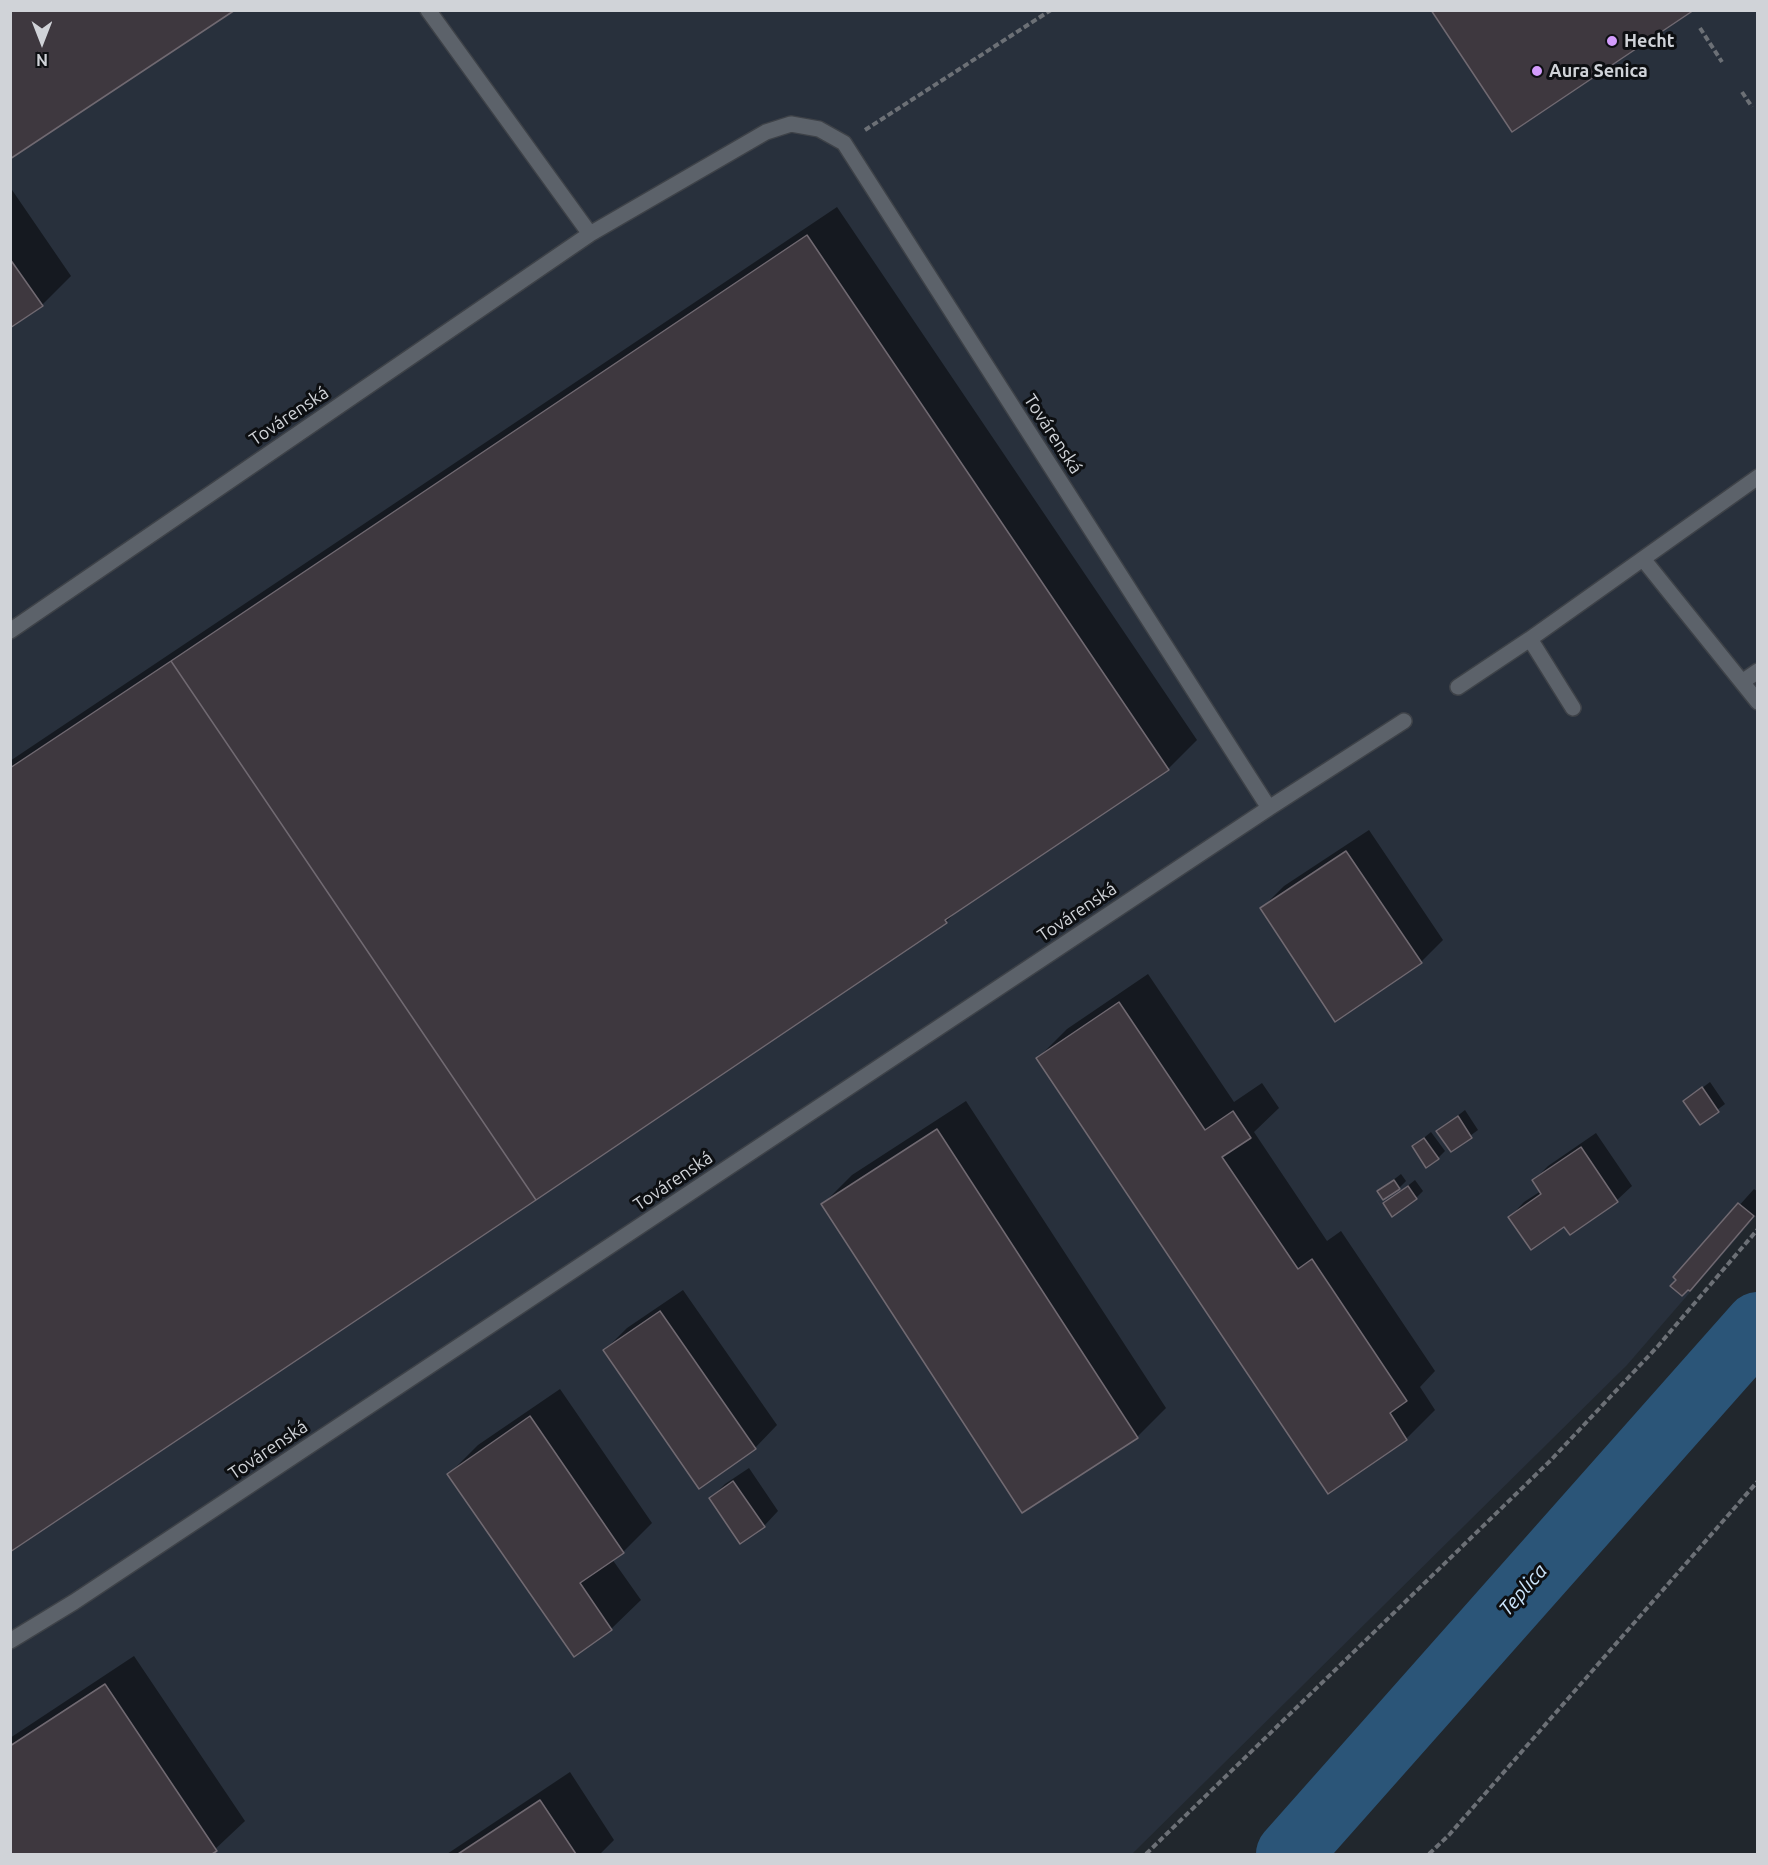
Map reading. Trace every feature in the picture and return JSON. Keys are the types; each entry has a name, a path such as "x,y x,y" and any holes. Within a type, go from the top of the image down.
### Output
{"lane":[{"path":"428,10 590,234"},
{"name":"Továrenská","path":"10,631 590,234 766,132 791,124 819,129 844,143 1269,808 74,1602 10,1641"},
{"path":"1458,687 1530,639 1758,477"},
{"path":"1643,559 1758,702"},
{"path":"1530,639 1573,708"},
{"path":"1742,682 1758,671"},
{"path":"1269,808 1404,721"}],"path":[{"path":"844,143 1051,10"},
{"path":"1700,28 1722,62"},
{"path":"1742,92 1752,107"},
{"path":"1146,1854 1551,1460 1658,1346 1758,1229"},
{"path":"1429,1854 1449,1835 1758,1481"}],"shaded area":[{"path":"11,11 1757,11 1757,1215 1627,1365 1132,1854 11,1854"}],"building":[{"path":"10,10 235,10 10,159"},
{"name":"Aura Senica","path":"1431,10 1694,10 1512,132"},
{"path":"807,235 1169,770 945,920 947,923 536,1200 171,661"},
{"path":"10,259 43,306 10,328"},
{"path":"171,661 536,1200 10,1552 10,768"},
{"path":"1346,851 1422,963 1335,1022 1260,908"},
{"path":"1119,1002 1205,1130 1233,1111 1251,1138 1222,1157 1298,1269 1312,1259 1407,1401 1390,1413 1407,1440 1328,1494 1036,1058"},
{"path":"1702,1087 1719,1112 1700,1125 1683,1101"},
{"path":"1458,1116 1472,1138 1451,1152 1436,1131"},
{"path":"937,1129 1138,1438 1022,1513 821,1204"},
{"path":"1424,1138 1439,1159 1426,1168 1412,1146"},
{"path":"1581,1147 1618,1202 1570,1235 1564,1227 1531,1250 1508,1217 1541,1194 1532,1180"},
{"path":"1394,1180 1400,1189 1383,1200 1377,1191"},
{"path":"1408,1186 1417,1199 1392,1217 1383,1203"},
{"path":"1738,1203 1754,1216 1690,1291 1688,1290 1682,1296 1670,1286 1676,1280 1673,1277"},
{"path":"660,1311 756,1449 699,1489 603,1350"},
{"path":"530,1416 624,1553 580,1583 612,1630 574,1657 447,1474"},
{"path":"733,1481 765,1527 740,1544 709,1498"},
{"path":"105,1684 217,1851 212,1854 10,1854 10,1746"},
{"path":"540,1800 576,1854 458,1854"}],"waterway":[{"name":"Teplica","path":"1289,1854 1758,1325"}],"place":[{"name":"Hecht","path":"1612,41"},
{"name":"Aura Senica","path":"1537,71"}]}
